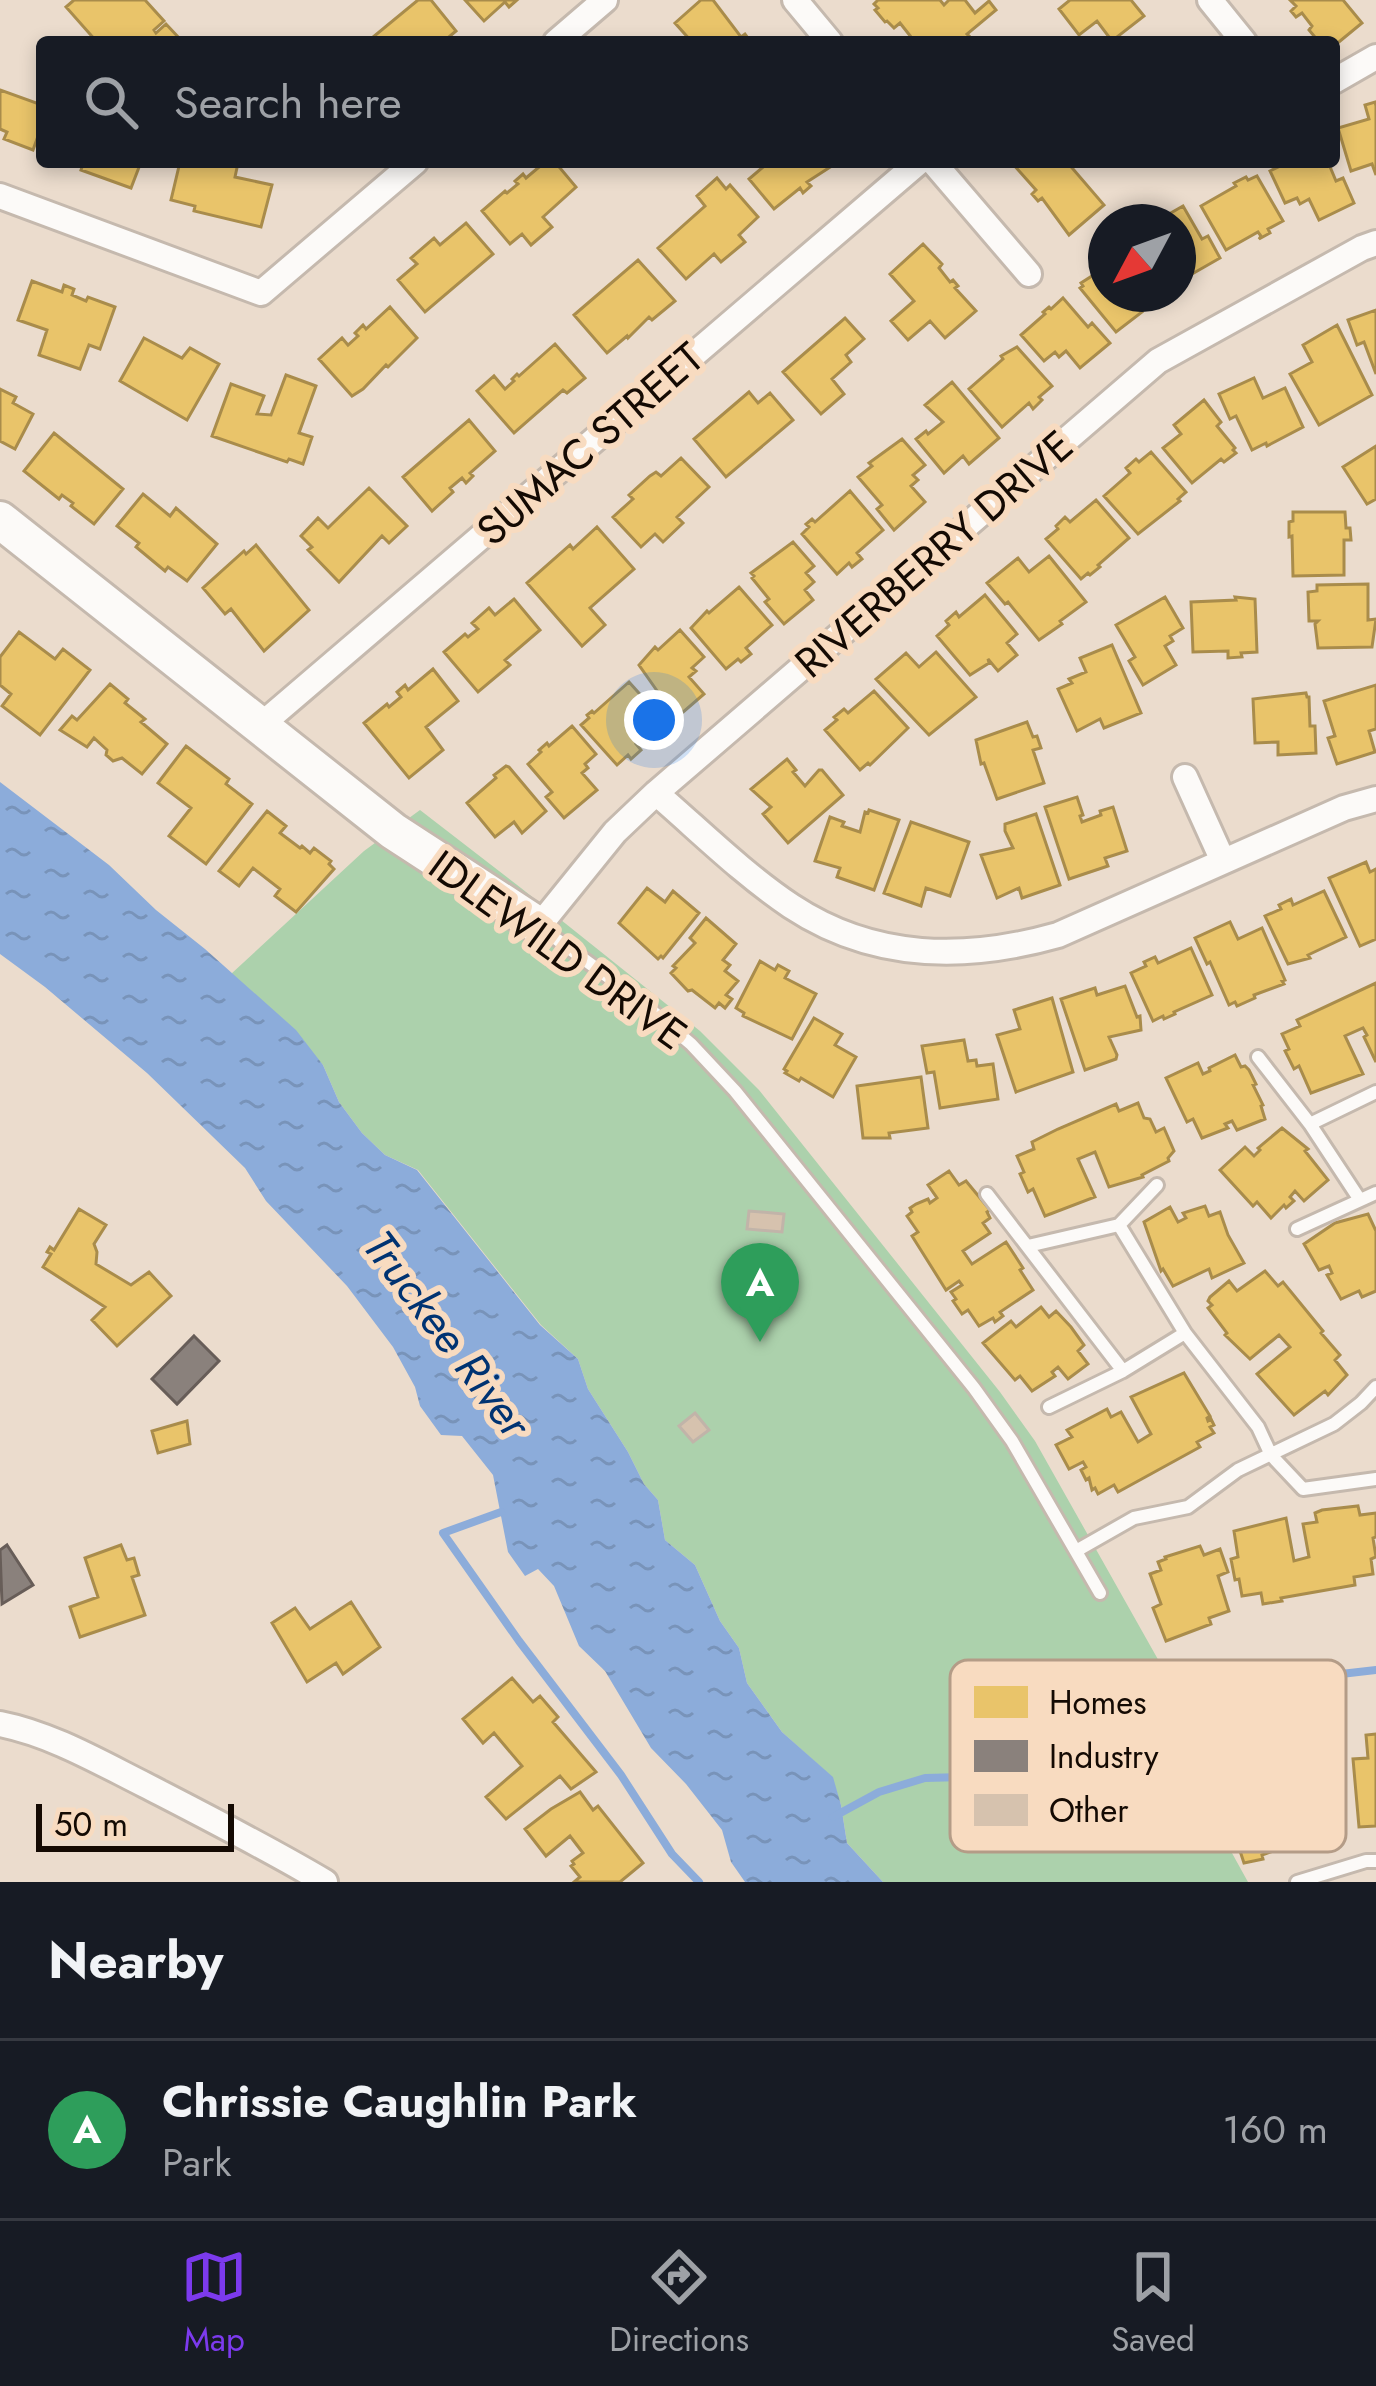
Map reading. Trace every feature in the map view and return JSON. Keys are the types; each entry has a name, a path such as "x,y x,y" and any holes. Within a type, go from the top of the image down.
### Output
{"street":[{"path":"563,36 605,0"},
{"path":"795,0 825,36"},
{"path":"1210,0 1239,36"},
{"path":"1340,78 1376,57"},
{"path":"0,196 261,293 408,168"},
{"name":"SUMAC STREET","path":"260,726 912,168"},
{"path":"938,168 1029,274"},
{"name":"RIVERBERRY DRIVE","path":"539,926 615,832 656,793 1158,361 1376,243"},
{"name":"IDLEWILD DRIVE","path":"0,520 393,831 539,926"},
{"path":"1185,777 1223,861"},
{"path":"656,793 795,909 882,945 970,953 1013,948 1058,935 1344,808 1376,799"},
{"path":"0,1724 29,1730 115,1770 325,1882"}],"lane":[{"name":"IDLEWILD DRIVE","path":"539,926 638,999 736,1091 974,1388 1012,1442 1100,1593"},
{"path":"1258,1057 1360,1200"},
{"path":"1310,1124 1376,1092"},
{"path":"1028,1246 1119,1225 1157,1186"},
{"path":"1298,1228 1376,1193"},
{"path":"987,1194 1123,1371"},
{"path":"1119,1225 1185,1333 1258,1427 1270,1455 1303,1489 1376,1479"},
{"path":"1049,1407 1123,1371 1185,1333"},
{"path":"1076,1551 1134,1518 1188,1507 1238,1470 1334,1424 1376,1388"},
{"path":"1297,1882 1376,1861"}],"green space":[{"path":"420,810 700,1031 759,1090 1035,1441 1158,1660 950,1660 950,1852 1231,1852 1248,1882 883,1882 847,1843 832,1777 782,1732 747,1683 739,1648 720,1621 695,1565 665,1540 658,1500 588,1389 578,1359 541,1325 418,1170 385,1155 362,1133 339,1102 323,1065 231,974 364,851"}],"water":[{"name":"Truckee River","path":"0,782 109,865 296,1030 323,1065 339,1102 362,1133 385,1155 417,1170 540,1325 578,1359 588,1389 658,1500 665,1540 695,1565 720,1621 739,1648 747,1683 782,1732 833,1777 847,1843 883,1882 745,1882 731,1862 722,1830 651,1748 605,1671 579,1646 554,1586 538,1569 525,1576 508,1552 493,1475 462,1436 441,1435 420,1406 393,1347 347,1286 266,1201 245,1168 147,1073 0,954"}],"building: Homes":[{"path":"74,0 145,0 164,21 156,33 166,24 177,36 92,36 66,7"},
{"path":"418,0 431,0 456,31 450,36 374,36"},
{"path":"465,0 517,0 509,7 505,2 484,21"},
{"path":"701,0 713,0 740,36 687,36 675,23"},
{"path":"878,0 940,0 944,5 949,0 965,0 975,13 989,1 996,10 969,36 910,36 900,23 894,28 885,22 874,4"},
{"path":"1070,0 1131,0 1144,16 1118,36 1108,36 1097,21 1079,35 1059,9"},
{"path":"1290,0 1343,0 1362,23 1340,41 1340,36 1314,36 1302,13 1296,17 1291,11 1296,6"},
{"path":"0,90 36,103 33,150 4,139 7,132 0,129"},
{"path":"1375,102 1376,106 1376,175 1372,164 1351,171 1340,135 1340,127 1369,119 1365,105"},
{"path":"82,168 139,168 131,188"},
{"path":"179,168 237,168 235,177 272,185 261,227 194,211 195,206 171,200"},
{"path":"538,168 560,168 576,187 543,217 552,227 531,245 522,234 510,244 482,211 518,184 515,181 523,174 526,178"},
{"path":"762,168 829,168 807,182 811,186 803,193 800,188 774,209 749,179"},
{"path":"1017,168 1072,168 1103,204 1088,204 1088,219 1069,235 1042,198 1038,201 1032,194 1036,190"},
{"path":"1331,168 1336,181 1343,178 1354,203 1319,220 1309,199 1285,203 1270,171"},
{"path":"1257,176 1283,221 1259,239 1258,232 1226,250 1201,206 1236,186 1234,183"},
{"path":"717,178 726,189 730,185 758,217 739,235 745,242 721,262 714,254 686,279 658,248 705,206 697,196"},
{"path":"466,223 493,254 425,312 398,280 417,264 411,258 434,238 440,245"},
{"path":"1196,229 1202,239 1208,236 1220,258 1196,272"},
{"path":"923,244 976,311 945,338 930,321 908,340 891,321 914,301 890,274"},
{"path":"638,260 675,301 607,353 574,315"},
{"path":"32,281 62,292 64,285 74,289 72,295 115,307 100,349 89,345 80,369 39,355 47,330 18,320"},
{"path":"1063,298 1088,327 1092,323 1110,343 1080,368 1066,351 1059,357 1055,352 1044,361 1021,335"},
{"path":"390,307 417,338 352,396 319,359 342,338 348,345 363,325 366,329"},
{"path":"1376,310 1376,374 1364,342 1357,345 1348,320"},
{"path":"1100,312 1142,312 1116,332"},
{"path":"845,318 864,339 846,355 851,362 832,379 844,394 821,414 783,372"},
{"path":"1337,325 1372,395 1319,425 1290,374 1312,362 1303,345"},
{"path":"144,338 182,358 190,348 219,364 187,420 120,381"},
{"path":"555,344 585,378 567,393 563,390 514,433 477,391 494,376 505,389"},
{"path":"1017,347 1052,386 1033,409 1029,403 1002,427 969,389 1001,356"},
{"path":"286,375 316,386 299,433 312,437 303,464 212,436 231,384 264,396 257,414 271,415"},
{"path":"1254,378 1263,398 1285,388 1303,427 1252,450 1219,394"},
{"path":"952,382 999,438 969,464 963,456 944,473 916,439 943,422 925,405"},
{"path":"0,389 33,414 15,449 0,441"},
{"path":"749,392 758,403 770,393 793,420 726,477 694,439"},
{"path":"1204,400 1236,453 1192,483 1163,448 1181,434 1174,425"},
{"path":"469,420 495,451 470,473 473,476 466,483 462,478 450,488 453,492 432,511 403,477"},
{"path":"54,433 123,489 94,524 73,503 62,495 59,499 24,471"},
{"path":"902,439 925,465 913,475 918,480 911,486 925,502 894,530 877,509 882,505 858,477"},
{"path":"1376,446 1376,499 1367,504 1343,467"},
{"path":"1151,452 1186,492 1138,534 1104,496 1130,473 1126,468"},
{"path":"681,458 709,487 677,517 683,523 663,542 655,534 641,547 613,517 650,476 656,472 661,476"},
{"path":"369,488 407,526 389,543 382,536 339,582 301,536 318,518 328,528"},
{"path":"850,491 883,530 857,553 862,559 837,574 802,534 809,527 806,524 815,522"},
{"path":"143,494 170,516 176,508 217,544 187,581 168,567 165,571 117,526"},
{"path":"1096,500 1129,538 1081,579 1046,539 1065,517 1070,522"},
{"path":"1293,512 1345,512 1351,540 1344,540 1344,575 1293,576 1289,522"},
{"path":"597,527 634,569 590,608 605,625 582,646 527,583"},
{"path":"793,542 814,566 806,573 814,582 805,590 813,600 784,624 765,602 769,599 751,573"},
{"path":"256,545 309,610 264,651 231,609 225,614 203,588"},
{"path":"1049,556 1086,602 1039,640 987,583 1018,558 1029,572"},
{"path":"1368,584 1368,620 1376,619 1372,647 1318,648 1318,621 1309,621 1308,592 1317,591 1317,585"},
{"path":"739,587 772,625 746,648 751,654 726,669 691,628"},
{"path":"985,595 1017,634 1007,643 1017,655 998,671 988,659 989,663 970,675 937,636 956,612 959,617"},
{"path":"1165,597 1183,628 1165,646 1176,665 1143,685 1129,661 1135,657 1116,625"},
{"path":"514,599 540,630 478,692 444,652 478,629 472,623 489,608 495,615"},
{"path":"1255,599 1257,652 1228,658 1228,651 1193,652 1191,602"},
{"path":"680,630 704,657 689,677 704,694 674,720 655,700 660,695 639,665"},
{"path":"19,632 55,659 63,649 90,670 40,735 2,706 11,694 0,685 0,657"},
{"path":"1112,645 1141,713 1104,728 1100,719 1077,731 1058,689 1086,672 1080,658"},
{"path":"936,652 976,697 929,735 876,679 906,653 919,667"},
{"path":"433,669 458,701 426,727 443,750 409,778 364,723 401,697 397,692 405,685 408,690"},
{"path":"629,682 663,720 636,744 641,750 617,765 581,725"},
{"path":"110,684 145,719 141,722 167,744 142,774 122,758 113,761 94,738 87,747 60,730 72,716 77,720"},
{"path":"1376,685 1376,729 1369,731 1375,752 1337,764 1328,738 1335,736 1324,701"},
{"path":"874,691 908,728 860,770 825,730 844,709 848,713"},
{"path":"1306,693 1316,753 1278,755 1278,742 1255,743 1253,699"},
{"path":"1027,722 1041,748 1033,750 1044,783 997,799 976,740"},
{"path":"572,726 596,754 582,773 597,790 564,818 546,797 552,792 528,764"},
{"path":"186,746 252,804 206,864 169,836 191,808 158,783"},
{"path":"787,759 805,786 822,770 843,795 788,843 763,814 771,807 751,789"},
{"path":"506,766 546,811 522,833 514,822 495,837 467,803"},
{"path":"1077,797 1082,822 1113,807 1127,851 1105,858 1108,866 1069,879 1045,807"},
{"path":"869,810 899,820 874,890 837,877 840,868 815,861 830,817 860,832"},
{"path":"267,811 286,826 280,833 310,853 314,848 334,869 296,912 275,896 280,889 253,868 239,886 219,871"},
{"path":"1036,814 1060,885 1022,898 1019,888 997,898 981,855 1013,848 1005,824"},
{"path":"911,822 969,842 950,896 926,888 921,906 884,893"},
{"path":"1366,862 1370,872 1376,869 1376,939 1360,946 1329,878"},
{"path":"647,888 665,902 673,891 699,913 658,959 619,923"},
{"path":"1324,891 1346,937 1308,955 1310,958 1288,964 1265,916 1291,899 1293,905"},
{"path":"706,918 736,944 723,960 730,965 725,971 738,981 726,995 732,999 725,1008 719,1003 715,1008 688,991 671,973 695,943 690,938"},
{"path":"1230,922 1238,939 1262,928 1285,980 1237,1006 1235,1002 1229,1005 1195,938"},
{"path":"1191,948 1212,995 1153,1021 1131,973 1155,957 1158,963"},
{"path":"760,961 775,970 778,965 789,971 785,978 816,994 792,1039 743,1016 736,1008"},
{"path":"1376,983 1376,1062 1363,1028 1345,1036 1363,1074 1311,1093 1299,1066 1294,1069 1285,1051 1289,1049 1282,1034 1300,1026 1297,1020"},
{"path":"1125,986 1140,1016 1141,1030 1109,1037 1116,1059 1085,1070 1061,999 1095,988 1097,995"},
{"path":"1052,998 1073,1072 1016,1092 997,1035 1020,1029 1014,1010"},
{"path":"814,1018 842,1034 835,1045 856,1057 833,1097 784,1069"},
{"path":"964,1040 968,1061 976,1060 977,1066 993,1064 998,1099 940,1108 934,1072 927,1073 922,1046"},
{"path":"1235,1055 1256,1084 1265,1119 1237,1130 1232,1121 1225,1124 1228,1128 1202,1138 1193,1119 1187,1122 1166,1078 1198,1063 1203,1074"},
{"path":"921,1077 928,1128 889,1133 890,1138 863,1138 857,1086"},
{"path":"1138,1103 1156,1132 1164,1128 1174,1151 1169,1161 1143,1177 1109,1187 1095,1152 1078,1159 1095,1197 1045,1216 1033,1189 1028,1192 1017,1156 1058,1129 1116,1104 1119,1111"},
{"path":"1282,1128 1308,1149 1305,1151 1328,1180 1304,1201 1295,1191 1290,1197 1294,1201 1271,1218 1220,1170 1245,1147 1254,1156"},
{"path":"949,1171 959,1185 966,1181 990,1210 990,1218 983,1223 990,1233 963,1251 972,1264 1006,1242 1033,1290 1000,1312 1003,1316 995,1322 993,1318 979,1326 968,1310 962,1314 953,1301 951,1292 962,1285 959,1281 946,1290 912,1236 918,1232 907,1216 916,1204 937,1198 928,1185"},
{"path":"1205,1206 1209,1216 1220,1212 1244,1263 1212,1278 1209,1269 1173,1286 1161,1271 1144,1222 1170,1207 1178,1222 1186,1218 1183,1213"},
{"path":"79,1209 106,1225 94,1244 96,1264 131,1285 149,1272 171,1296 117,1346 92,1320 105,1307 43,1267 50,1247 54,1250"},
{"path":"1368,1214 1376,1231 1376,1291 1362,1297 1359,1291 1341,1299 1327,1275 1332,1273 1329,1266 1319,1270 1304,1244 1335,1223"},
{"path":"1265,1271 1278,1286 1283,1282 1323,1331 1347,1375 1328,1395 1325,1391 1294,1415 1257,1374 1290,1347 1279,1335 1250,1359 1225,1335 1208,1308 1210,1297 1229,1281 1237,1291"},
{"path":"1041,1307 1049,1317 1056,1311 1071,1327 1084,1345 1078,1351 1088,1364 1068,1379 1058,1367 1052,1372 1055,1376 1032,1391 1020,1376 1015,1380 983,1343 1011,1321 1016,1327"},
{"path":"1184,1373 1214,1425 1210,1427 1214,1433 1197,1442 1200,1447 1118,1492 1114,1485 1098,1494 1092,1490 1081,1470 1086,1467 1083,1462 1069,1469 1056,1445 1072,1437 1067,1430 1107,1409 1111,1417 1121,1412 1138,1442 1151,1434 1131,1397"},
{"path":"187,1421 190,1444 158,1453 152,1431"},
{"path":"1358,1506 1360,1515 1376,1513 1373,1574 1354,1577 1355,1585 1282,1601 1263,1604 1261,1593 1242,1596 1231,1559 1238,1557 1234,1531 1286,1518 1294,1561 1309,1557 1303,1524 1317,1522 1315,1513"},
{"path":"121,1545 127,1560 134,1558 139,1575 132,1577 145,1615 80,1637 70,1607 98,1597 85,1558"},
{"path":"1200,1546 1204,1555 1220,1549 1228,1572 1218,1576 1229,1611 1209,1618 1211,1624 1166,1641 1153,1608 1161,1604 1150,1574 1161,1570 1158,1562 1165,1557"},
{"path":"351,1602 380,1647 343,1674 336,1663 307,1682 272,1623 295,1608 310,1629"},
{"path":"512,1678 533,1702 540,1696 558,1717 553,1722 596,1772 571,1789 560,1776 506,1819 486,1797 522,1766 494,1733 483,1743 463,1719"},
{"path":"1376,1734 1376,1826 1359,1827 1353,1759 1368,1758 1366,1735"},
{"path":"580,1792 593,1810 598,1806 643,1863 620,1882 574,1882 580,1877 572,1861 583,1853 570,1836 546,1856 525,1829"},
{"path":"1240,1852 1271,1852 1262,1855 1263,1859 1244,1863"}],"building: Industry":[{"path":"194,1336 219,1361 177,1404 152,1379"},
{"path":"7,1545 33,1585 2,1604 0,1550"}],"building: Other":[{"path":"749,1211 784,1214 782,1232 747,1229"},
{"path":"695,1413 709,1430 693,1442 679,1426"}],"waterway":[{"path":"501,1512 443,1533 621,1775 672,1854 699,1882"},
{"path":"1346,1673 1376,1670"},
{"path":"833,1817 879,1792 925,1778 950,1777"}],"place":[{"name":"Chrissie Caughlin Park","path":"760,1342"}]}
